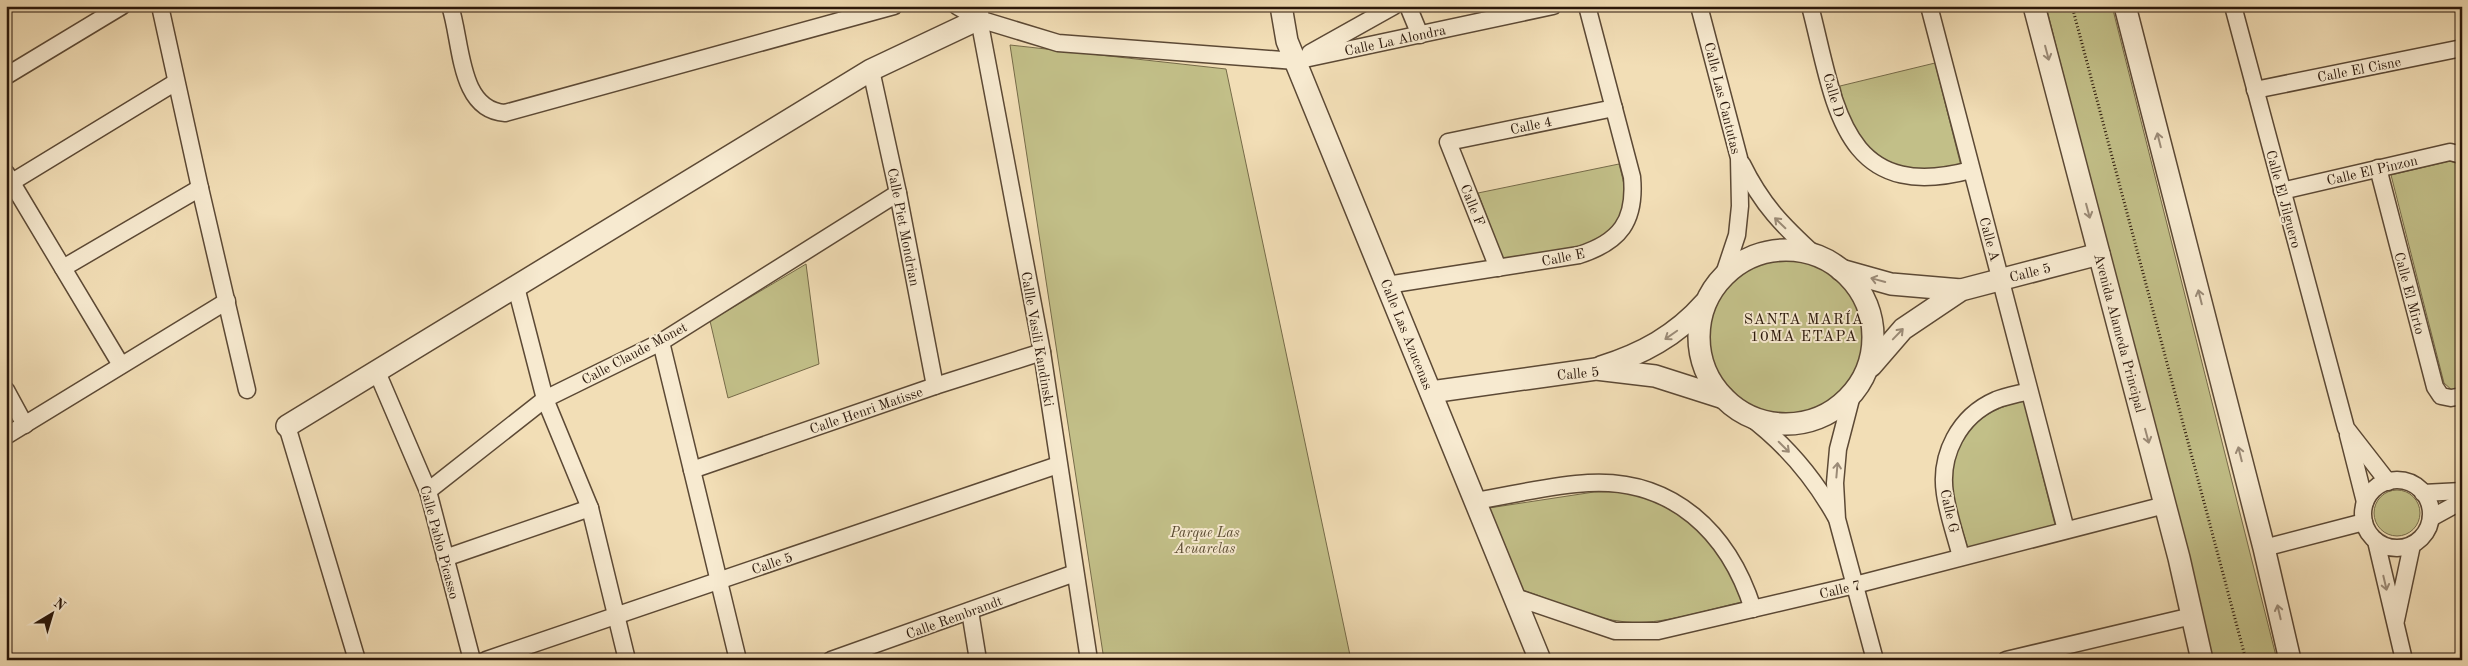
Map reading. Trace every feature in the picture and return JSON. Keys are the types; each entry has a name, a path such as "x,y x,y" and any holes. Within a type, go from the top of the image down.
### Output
{"street":[{"path":"6,76 122,6"},
{"path":"160,6 247,390"},
{"path":"450,6 472,95 484,106 496,112 505,113 894,6"},
{"name":"Calle La Alondra","path":"957,6 1058,43 1295,61 1552,6"},
{"name":"Calle Las Azucenas","path":"1281,6 1287,41 1540,660"},
{"path":"1295,61 1394,6"},
{"path":"1408,6 1420,35"},
{"name":"Calle E","path":"1387,285 1579,255 1600,249 1617,236 1628,218 1634,197 1632,177 1587,6"},
{"name":"Calle Las Cantutas","path":"1699,6 1739,158 1740,206 1736,235 1723,278"},
{"name":"Calle D","path":"1810,6 1840,119 1856,145 1866,156 1892,172 1907,176 1938,178 1971,170"},
{"name":"Calle A","path":"1929,6 2066,530"},
{"name":"Avenida Alameda Principal","path":"2034,6 2165,504 2202,660"},
{"path":"2125,6 2264,548 2290,660"},
{"name":"Calle El Jilguero","path":"2233,6 2346,428"},
{"path":"357,660 287,426 871,70 980,13"},
{"name":"Callle Vasili Kandinski","path":"980,13 1042,352 1089,660"},
{"name":"Calle El Cisne","path":"2255,90 2462,48"},
{"path":"2444,52 2462,52"},
{"name":"Calle Piet Mondrian","path":"871,70 898,193 935,386"},
{"path":"121,365 9,178 176,82"},
{"name":"Calle 4","path":"1448,142 1614,108"},
{"name":"Calle F","path":"1448,142 1498,268"},
{"name":"Calle El Pinzon","path":"2282,191 2450,152 2462,155"},
{"path":"1739,158 1754,190 1775,218 1816,256 1841,270 1860,291 1871,316 1873,344 1867,371 1852,395 1838,448 1836,483 1837,519 1876,660"},
{"name":"Calle El Mirto","path":"2378,168 2435,387 2441,396 2451,398 2462,396"},
{"path":"63,268 200,188"},
{"name":"Calle Claude Monet","path":"428,490 545,399 661,342 898,193"},
{"path":"1596,369 1651,348 1676,332 1707,302 1723,278 1746,260 1766,253 1788,250 1816,256"},
{"name":"Calle 5","path":"1841,270 1891,284 1961,290 2099,254"},
{"path":"516,287 545,399 590,508 627,660"},
{"name":"Calle 5","path":"1867,371 1903,330 1961,290"},
{"path":"6,436 227,301"},
{"path":"1707,302 1699,330 1702,360 1707,373 1724,398 1770,432 1800,463 1837,519"},
{"path":"661,342 738,660"},
{"name":"Calle Henri Matisse","path":"692,470 935,386 1042,352"},
{"name":"Calle 5","path":"1431,392 1596,369 1655,376 1724,398"},
{"name":"Calle Pablo Picasso","path":"377,372 428,490 472,660"},
{"path":"6,390 25,425"},
{"name":"Calle G","path":"1961,558 1945,496 1944,466 1948,452 1962,426 1984,406 1997,400 2029,391"},
{"path":"1747,415 1774,424 1803,423 1830,413 1852,395"},
{"path":"2346,428 2388,482"},
{"path":"2346,428 2365,502 2364,522 2368,533 2376,541 2394,548 2412,545 2425,534 2431,518 2431,509 2423,492 2407,482 2388,482 2370,493 2365,502"},
{"name":"Calle 5","path":"486,660 1058,465"},
{"path":"1475,501 1588,483 1630,486 1662,496 1692,514 1723,545 1737,566 1753,609"},
{"path":"2423,492 2462,491"},
{"path":"2431,518 2462,501"},
{"name":"Calle 7","path":"1515,597 1615,631 1658,631 1855,585 2165,504"},
{"path":"445,558 590,508"},
{"path":"2264,548 2364,522"},
{"path":"2376,541 2404,660"},
{"path":"2395,625 2412,545"},
{"name":"Calle Rembrandt","path":"831,660 1076,573"},
{"path":"970,611 978,660"},
{"path":"2006,660 2192,616"}],"path":[{"path":"2072,6 2246,660"}],"green space":[{"path":"2046,6 2112,6 2277,660 2212,660"},
{"name":"Parque Las Acuarelas","path":"1010,45 1226,69 1351,660 1104,660"},
{"path":"1935,63 1961,166 1937,172 1908,169 1884,159 1864,142 1847,116 1840,86"},
{"path":"2450,161 2461,165 2462,170 2462,388 2453,391 2444,383 2391,175"},
{"path":"1619,164 1625,201 1620,218 1609,231 1594,241 1576,247 1557,252 1503,260 1478,193"},
{"path":"1786,258 1816,264 1830,271 1842,281 1852,293 1859,307 1865,337 1859,367 1852,381 1842,393 1830,403 1816,410 1786,416 1756,410 1742,403 1730,393 1720,381 1713,367 1707,337 1713,307 1720,293 1730,281 1742,271 1756,264"},
{"path":"806,264 819,364 728,398 710,321"},
{"path":"2024,401 2055,525 1968,548 1952,492 1951,471 1954,459 1967,434 1982,418 1991,412"},
{"path":"2397,490 2410,494 2416,500 2420,513 2416,526 2410,532 2397,536 2384,532 2378,526 2374,513 2378,500 2384,494"},
{"path":"1594,492 1616,492 1638,496 1653,501 1684,518 1710,541 1720,553 1730,570 1742,602 1684,616 1639,623 1600,617 1523,590 1489,508"}],"district":[{"name":"SANTA MARÍA 10MA ETAPA","path":"1804,328"}]}
